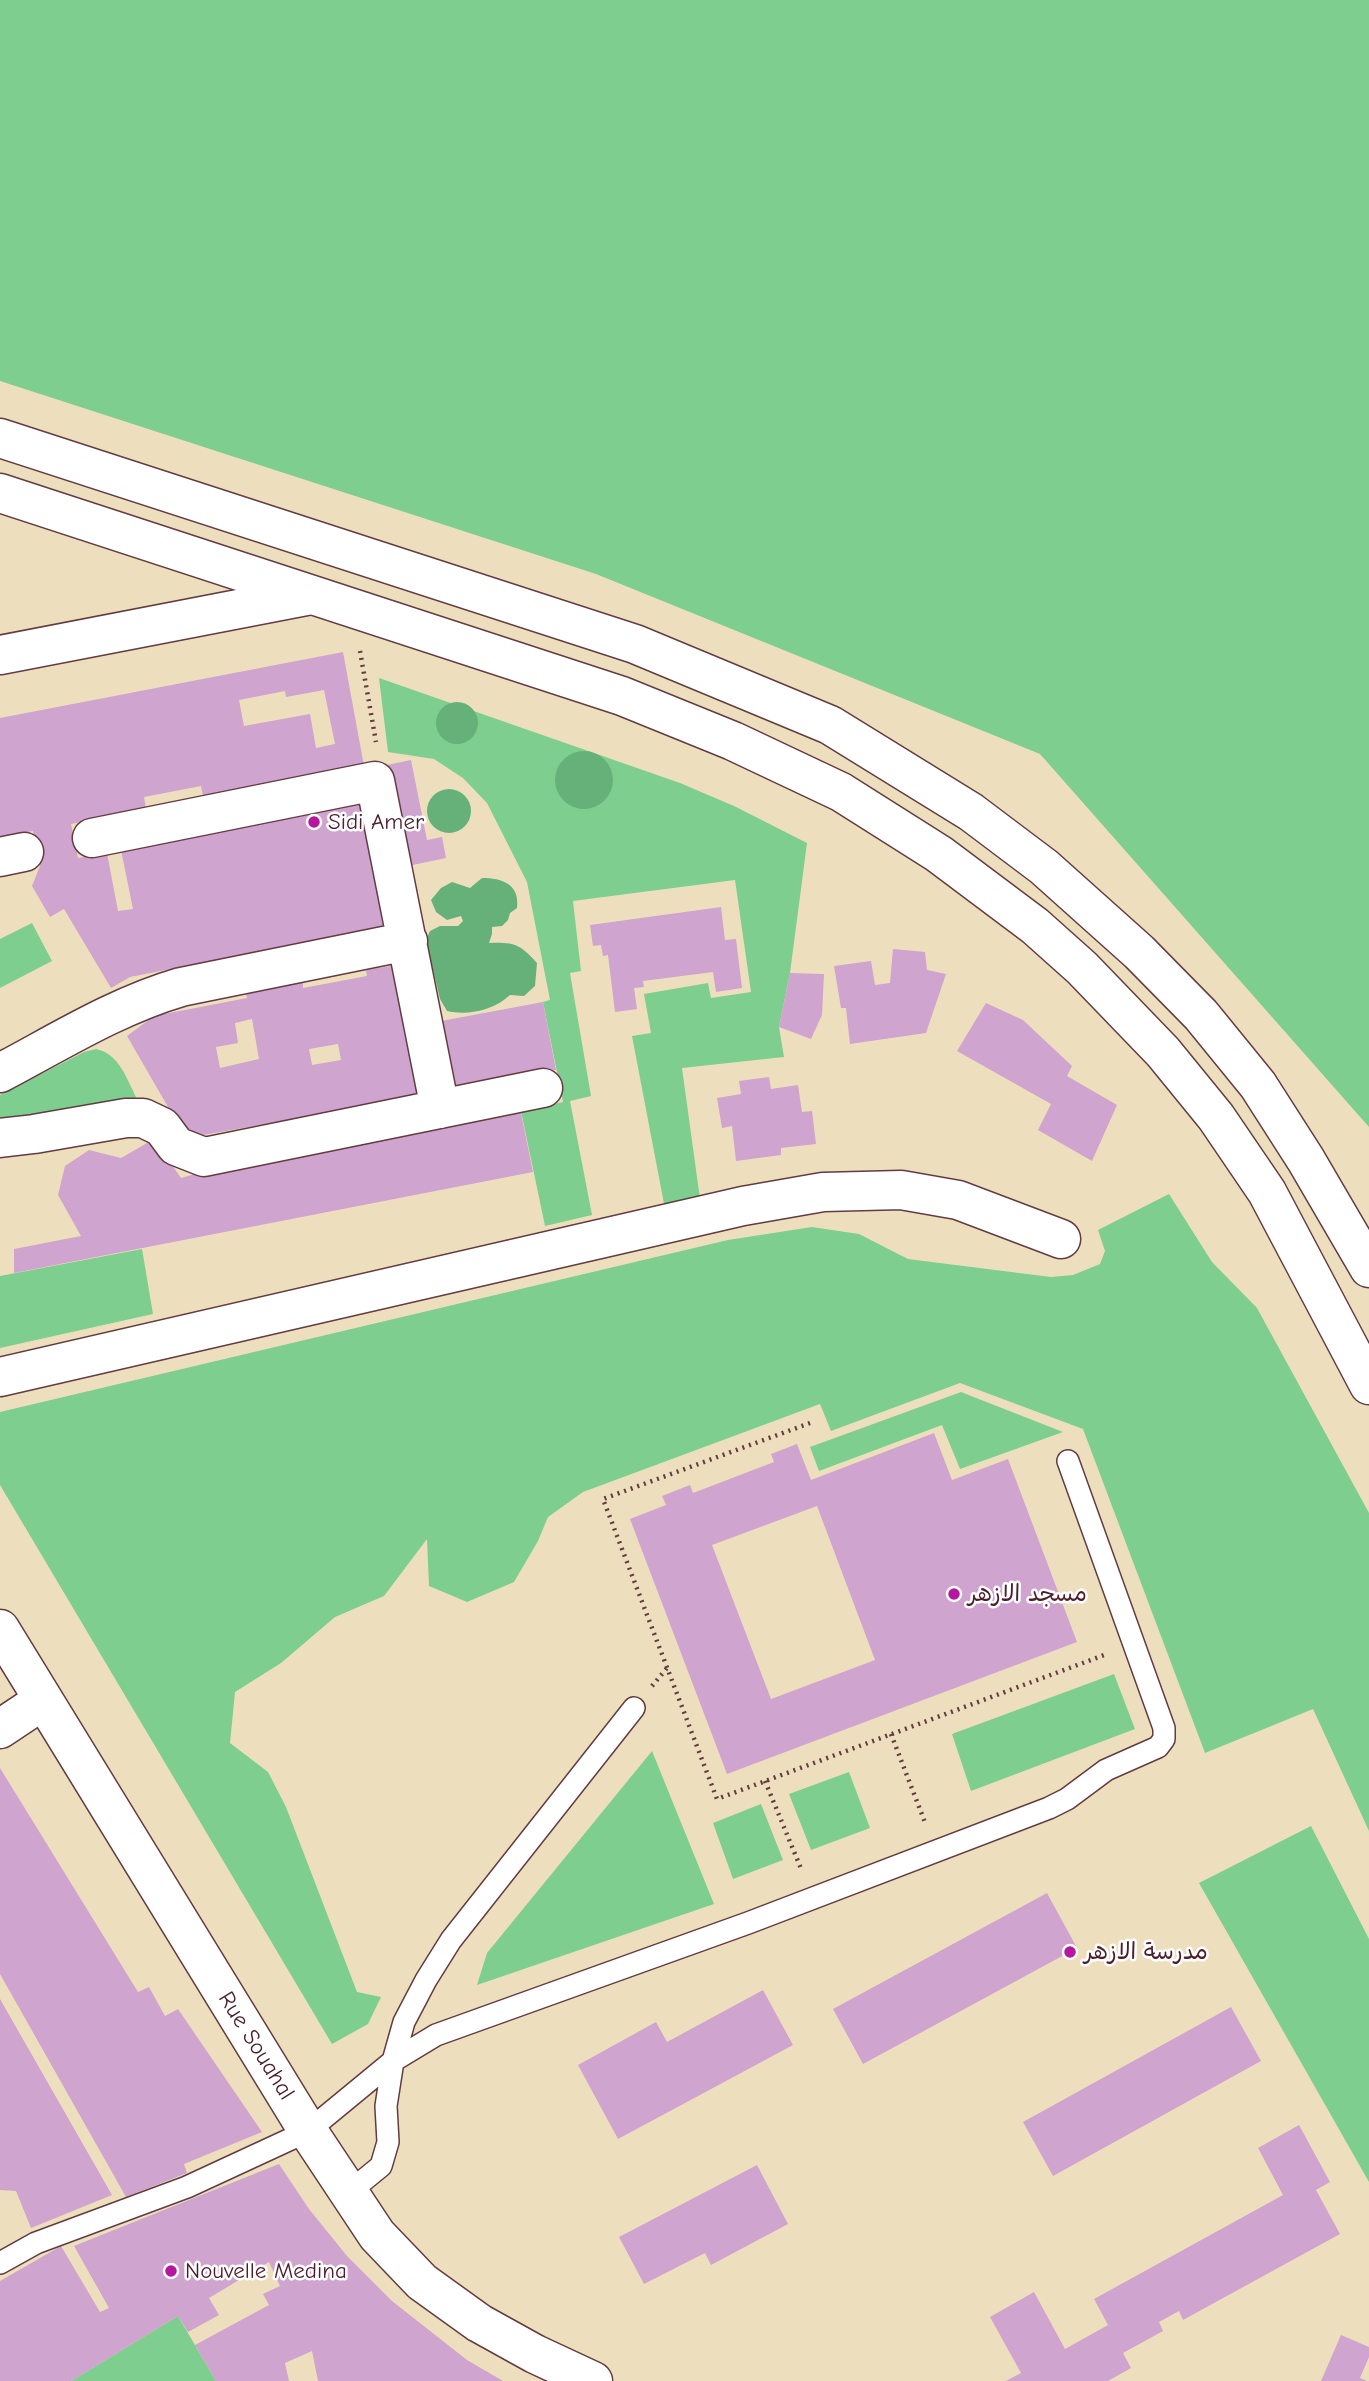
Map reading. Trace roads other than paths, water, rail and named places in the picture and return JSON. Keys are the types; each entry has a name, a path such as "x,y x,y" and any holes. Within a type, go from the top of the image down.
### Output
{"street":[{"path":"0,438 635,644 830,724 971,812 1044,867 1139,953 1201,1015 1258,1085 1306,1160 1369,1268"},
{"path":"0,493 622,696 733,741 841,792 949,862 1035,926 1082,968 1163,1052 1216,1117 1266,1192 1369,1385"},
{"path":"0,655 311,595"},
{"path":"92,838 375,781 440,1109"},
{"path":"0,1073 148,996 408,940"},
{"path":"0,1138 126,1118 143,1118 162,1127 176,1146 204,1157 543,1088"},
{"path":"0,1377 743,1206 822,1192 901,1189 946,1198 1061,1239"},
{"name":"Rue Souahal","path":"0,1629 308,2131 377,2235 422,2282 542,2367 593,2381"},
{"path":"0,1729 42,1701"}],"lane":[{"path":"0,2263 36,2243 187,2187 308,2131 393,2061 436,2035 813,1898 1049,1808 1067,1799 1106,1770 1158,1747 1165,1733 1068,1461"},
{"path":"348,2193 381,2166 388,2142 386,2106 393,2061 404,2022 426,1980 451,1940 634,1708"}],"place":[{"name":"Sidi Amer","path":"314,822"},
{"name":"مسجد الازهر","path":"954,1594"},
{"name":"مدرسة الازهر","path":"1070,1952"},
{"name":"Nouvelle Medina","path":"171,2271"}]}
